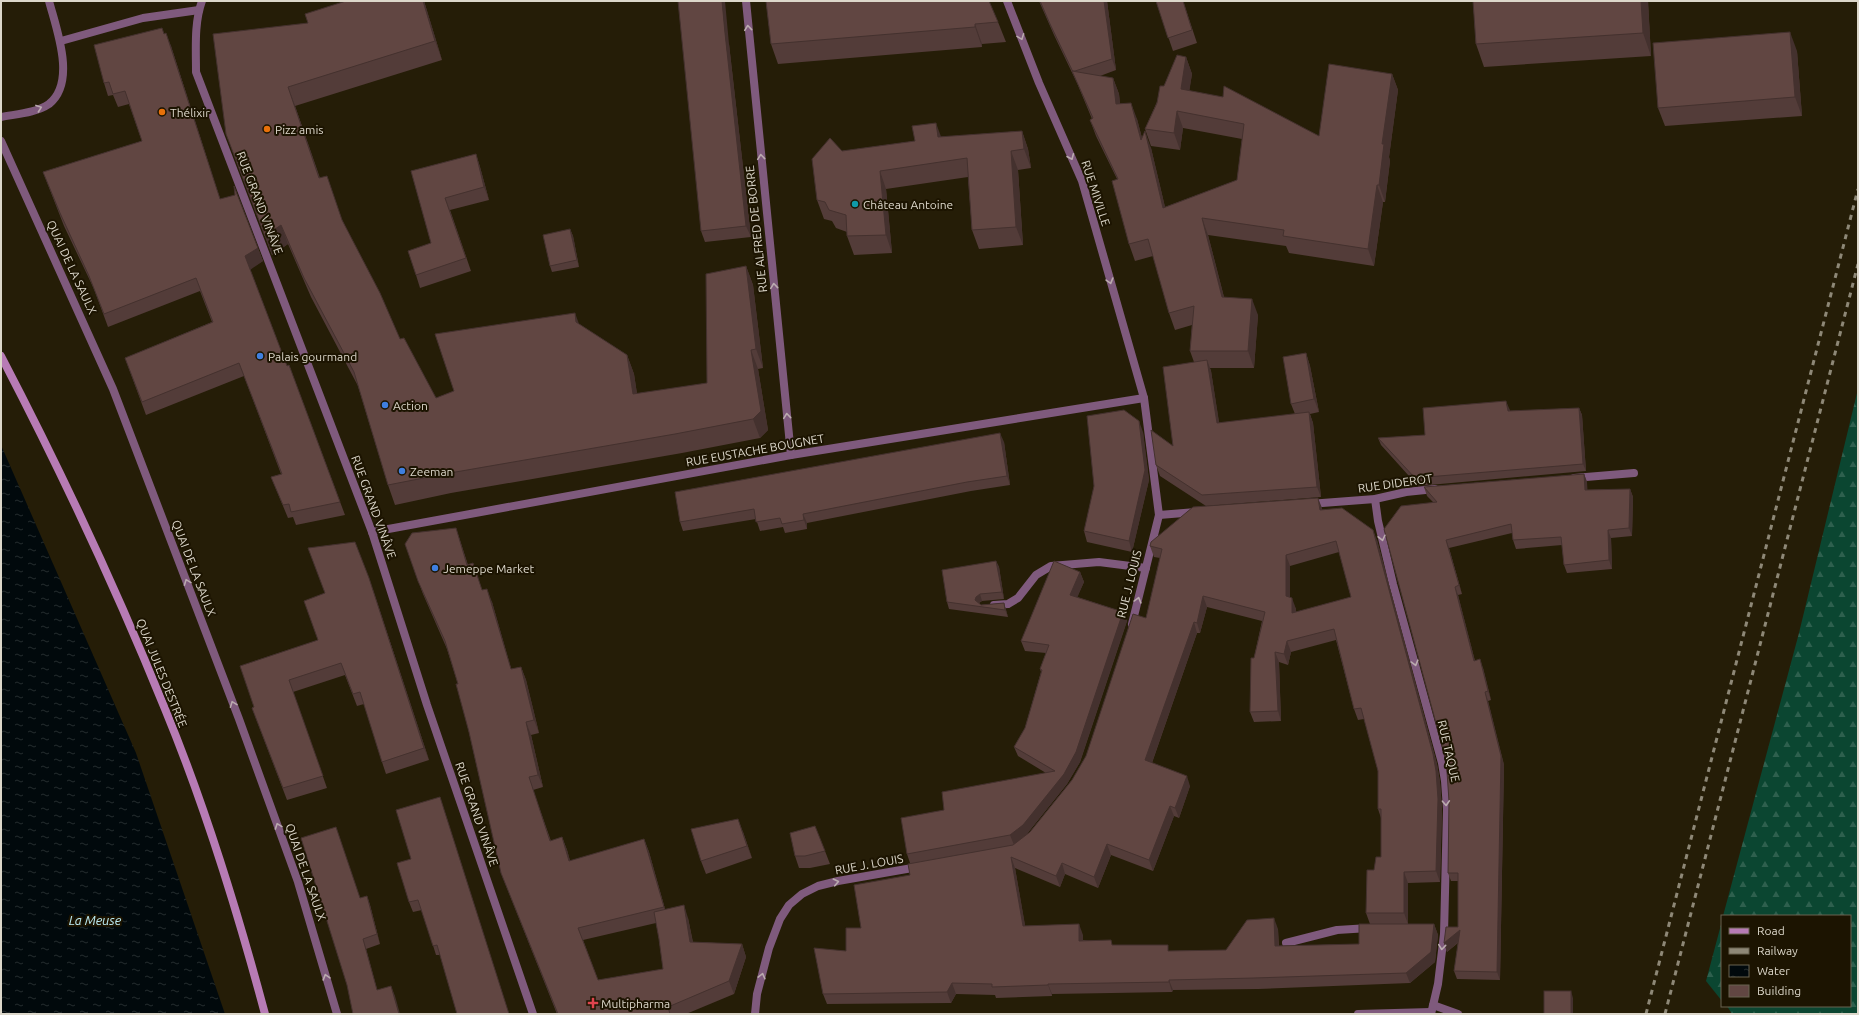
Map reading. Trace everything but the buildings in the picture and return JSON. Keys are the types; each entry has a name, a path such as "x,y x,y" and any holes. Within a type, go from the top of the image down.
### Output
{"main road":[{"name":"QUAI JULES DESTRÉE","path":"1,356 68,490 166,710 197,794 230,895 265,1014"}],"street":[{"path":"1,117 40,109 49,104 55,97 61,84 63,69 61,41 49,1"},
{"name":"RUE GRAND VINÂVE","path":"202,1 199,10 196,44 196,72 372,532 427,705 533,1014"},
{"name":"RUE ALFRED DE BORRE","path":"746,1 791,454"},
{"name":"RUE MIVILLE","path":"1007,1 1039,83 1082,181 1144,398"},
{"path":"61,41 143,18 199,10"},
{"name":"QUAI DE LA SAULX","path":"1,141 113,389 239,720 298,882 337,1014"},
{"name":"RUE EUSTACHE BOUGNET","path":"372,532 791,454 1144,398"},
{"name":"RUE J. LOUIS","path":"1129,634 1159,515 1144,398"},
{"path":"1563,479 1634,473"},
{"name":"RUE DIDEROT","path":"1298,505 1375,499 1406,492 1446,489"},
{"name":"RUE TAQUE","path":"1375,499 1384,547 1442,763 1445,781 1447,809 1440,929 1439,977 1432,1010"},
{"path":"1159,515 1205,511"},
{"path":"983,606 1008,604 1018,598 1036,575 1050,566 1099,562 1146,568"},
{"name":"RUE J. LOUIS","path":"755,1014 758,994 769,948 780,919 789,906 802,894 818,886 838,881 930,866"},
{"path":"1286,943 1336,930 1378,928"},
{"path":"1358,1014 1432,1010 1458,1014"}],"green space":[{"path":"1858,389 1858,1014 1732,1014 1728,1007 1851,1007 1851,915 1723,915 1799,633"},
{"path":"1721,925 1721,1000 1706,981"}],"water":[{"name":"La Meuse","path":"1,445 136,753 225,1014 1,1014"}],"railway":[{"path":"1646,1014 1858,189"},
{"path":"1665,1014 1858,264"}],"place":[{"name":"Thélixir","path":"162,112"},
{"name":"Pizz amis","path":"267,129"},
{"name":"Château Antoine","path":"855,204"},
{"name":"Palais gourmand","path":"260,356"},
{"name":"Action","path":"385,405"},
{"name":"Zeeman","path":"402,471"},
{"name":"Jemeppe Market","path":"435,568"},
{"name":"Multipharma","path":"593,1003"}]}
